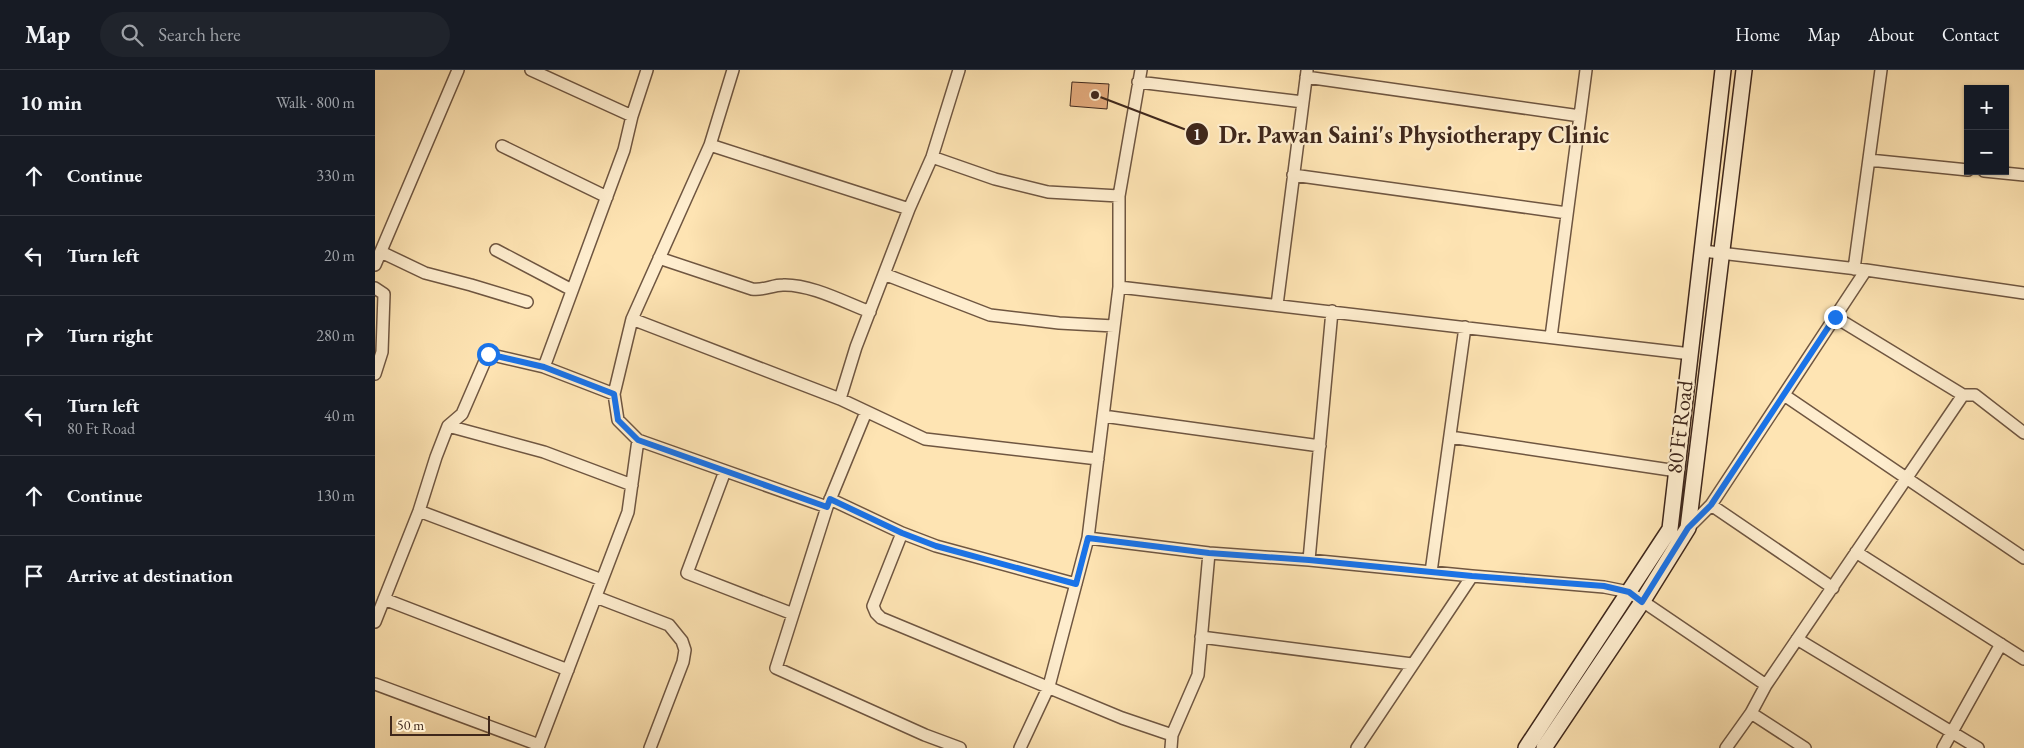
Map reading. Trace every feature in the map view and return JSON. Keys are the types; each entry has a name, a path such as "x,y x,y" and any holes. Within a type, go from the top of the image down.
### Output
{"main road":[{"name":"80 Ft Road","path":"1526,748 1670,530 1723,70"},
{"name":"80 Ft Road","path":"1544,748 1642,602 1688,528 1744,70"}],"street":[{"path":"375,265 458,70"},
{"path":"531,70 632,116"},
{"path":"544,367 624,150 632,116 647,70"},
{"path":"733,70 710,145 632,319 614,394 618,420 638,440 725,471 829,503 936,546 1076,584"},
{"path":"840,399 884,274 931,157 959,70"},
{"path":"1020,748 1049,686 1088,538 1119,287 1119,196 1141,70"},
{"path":"1551,337 1586,70"},
{"path":"1853,269 1881,70"},
{"path":"1277,305 1307,74 1580,116"},
{"path":"1138,82 1303,102"},
{"path":"710,145 909,209"},
{"path":"502,146 607,197"},
{"path":"931,157 995,179 1048,192 1119,196"},
{"path":"1869,160 1964,170"},
{"path":"2009,173 2024,175"},
{"path":"1293,175 1567,213"},
{"path":"496,250 572,290"},
{"path":"1703,251 1865,270 2024,293"},
{"path":"381,252 425,273 527,302"},
{"path":"659,258 752,289 760,290 782,285 815,291 870,312"},
{"path":"1688,528 1711,505 1865,270"},
{"path":"884,274 991,315 1059,323 1114,326"},
{"path":"1119,287 1691,354"},
{"path":"375,288 384,294 379,352 375,374"},
{"path":"1309,560 1332,312"},
{"path":"1835,317 1963,395 1975,395 2023,430"},
{"path":"632,319 840,399 925,438 1098,459"},
{"path":"1431,572 1465,327"},
{"path":"375,622 419,511 448,426 462,414 488,354 544,367 614,394"},
{"path":"1784,395 2024,558"},
{"path":"1726,748 1751,713 1766,685 1963,395"},
{"path":"866,412 829,503 776,668 925,735 959,748"},
{"path":"1103,416 1320,446"},
{"path":"448,426 544,452 631,485"},
{"path":"1450,437 1677,471"},
{"path":"375,684 539,747 628,512 638,440"},
{"path":"725,471 687,573 793,614"},
{"path":"1711,505 1833,588"},
{"path":"419,511 602,580"},
{"path":"902,533 873,606 875,613 881,618 1049,686 1122,718 1172,735"},
{"path":"1088,538 1209,553 1604,586 1629,592 1766,685"},
{"path":"1856,552 2024,659"},
{"path":"1171,748 1172,735 1198,675 1209,553"},
{"path":"1357,748 1472,576"},
{"path":"595,597 669,625 682,641 685,650 683,662 650,748"},
{"path":"384,599 568,670"},
{"path":"1201,637 1412,664"},
{"path":"1797,639 1978,748"},
{"path":"1943,748 2001,644"},
{"path":"1751,713 1805,748"}],"building":[{"path":"1072,82 1109,84 1107,109 1070,106"}],"place":[{"name":"Dr. Pawan Saini's Physiotherapy Clinic","path":"1095,95"}],"route":[{"path":"488,354 544,367 614,394 618,420 638,440 827,507 830,499 902,533 936,546 1076,584 1088,538 1209,553 1604,586 1629,592 1642,602 1688,528 1711,505 1835,317"}]}
